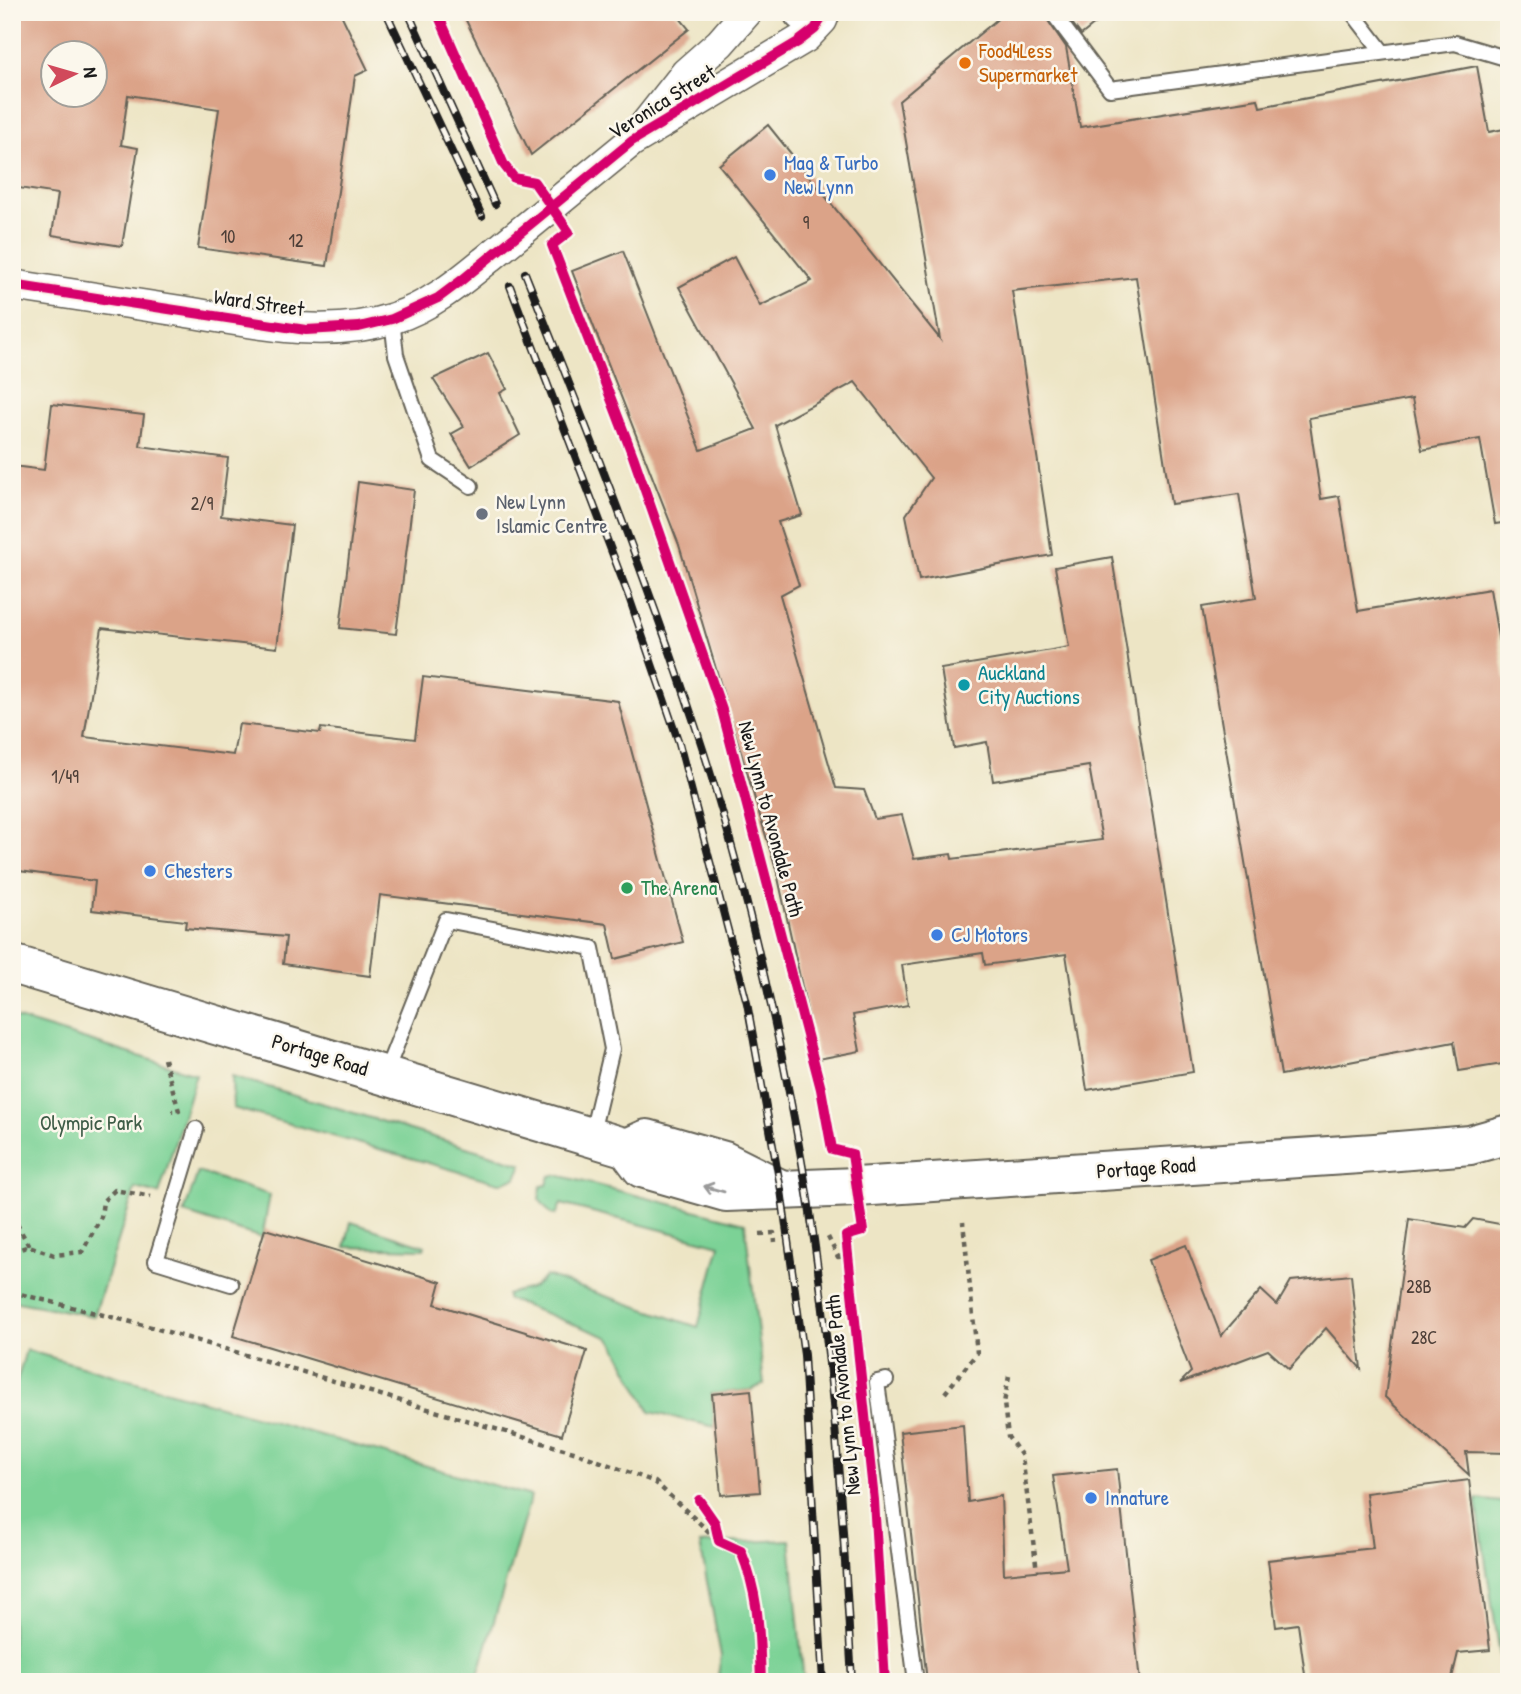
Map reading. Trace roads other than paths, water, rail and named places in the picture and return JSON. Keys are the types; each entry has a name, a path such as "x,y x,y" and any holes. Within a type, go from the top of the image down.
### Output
{"main road":[{"name":"Portage Road","path":"12,964 627,1148 647,1139 724,1161 781,1190 1375,1153 1470,1145 1509,1134"}],"street":[{"name":"Veronica Street","path":"632,141 686,73 720,43 747,12"},
{"name":"Veronica Street","path":"484,262 632,141 798,42 814,29 825,12"},
{"name":"Ward Street","path":"12,285 306,330 359,327 392,319 438,298 484,262"}],"lane":[{"path":"1052,12 1110,89 1455,43 1509,59"},
{"path":"1352,12 1382,51"},
{"path":"392,319 396,355 432,460 471,486"},
{"path":"385,1075 446,920 592,948 612,1049 591,1137"},
{"path":"195,1129 156,1261 231,1284"},
{"path":"886,1380 877,1382 916,1682"}],"railway":[{"path":"386,12 482,216"},
{"path":"408,12 495,204"},
{"path":"525,273 613,498 695,725 739,874 776,1027 818,1266 839,1474 852,1682"},
{"path":"510,286 629,597 679,743 747,1003 781,1190 804,1355 823,1682"}],"place":[{"name":"Food4Less Supermarket","path":"965,63"},
{"name":"Mag & Turbo New Lynn","path":"770,175"},
{"name":"New Lynn Islamic Centre","path":"482,514"},
{"name":"Auckland City Auctions","path":"964,685"},
{"name":"Chesters","path":"150,871"},
{"name":"The Arena","path":"627,888"},
{"name":"CJ Motors","path":"937,935"},
{"name":"Innature","path":"1091,1498"}],"park label":[{"name":"Olympic Park","path":"91,1123"}]}
